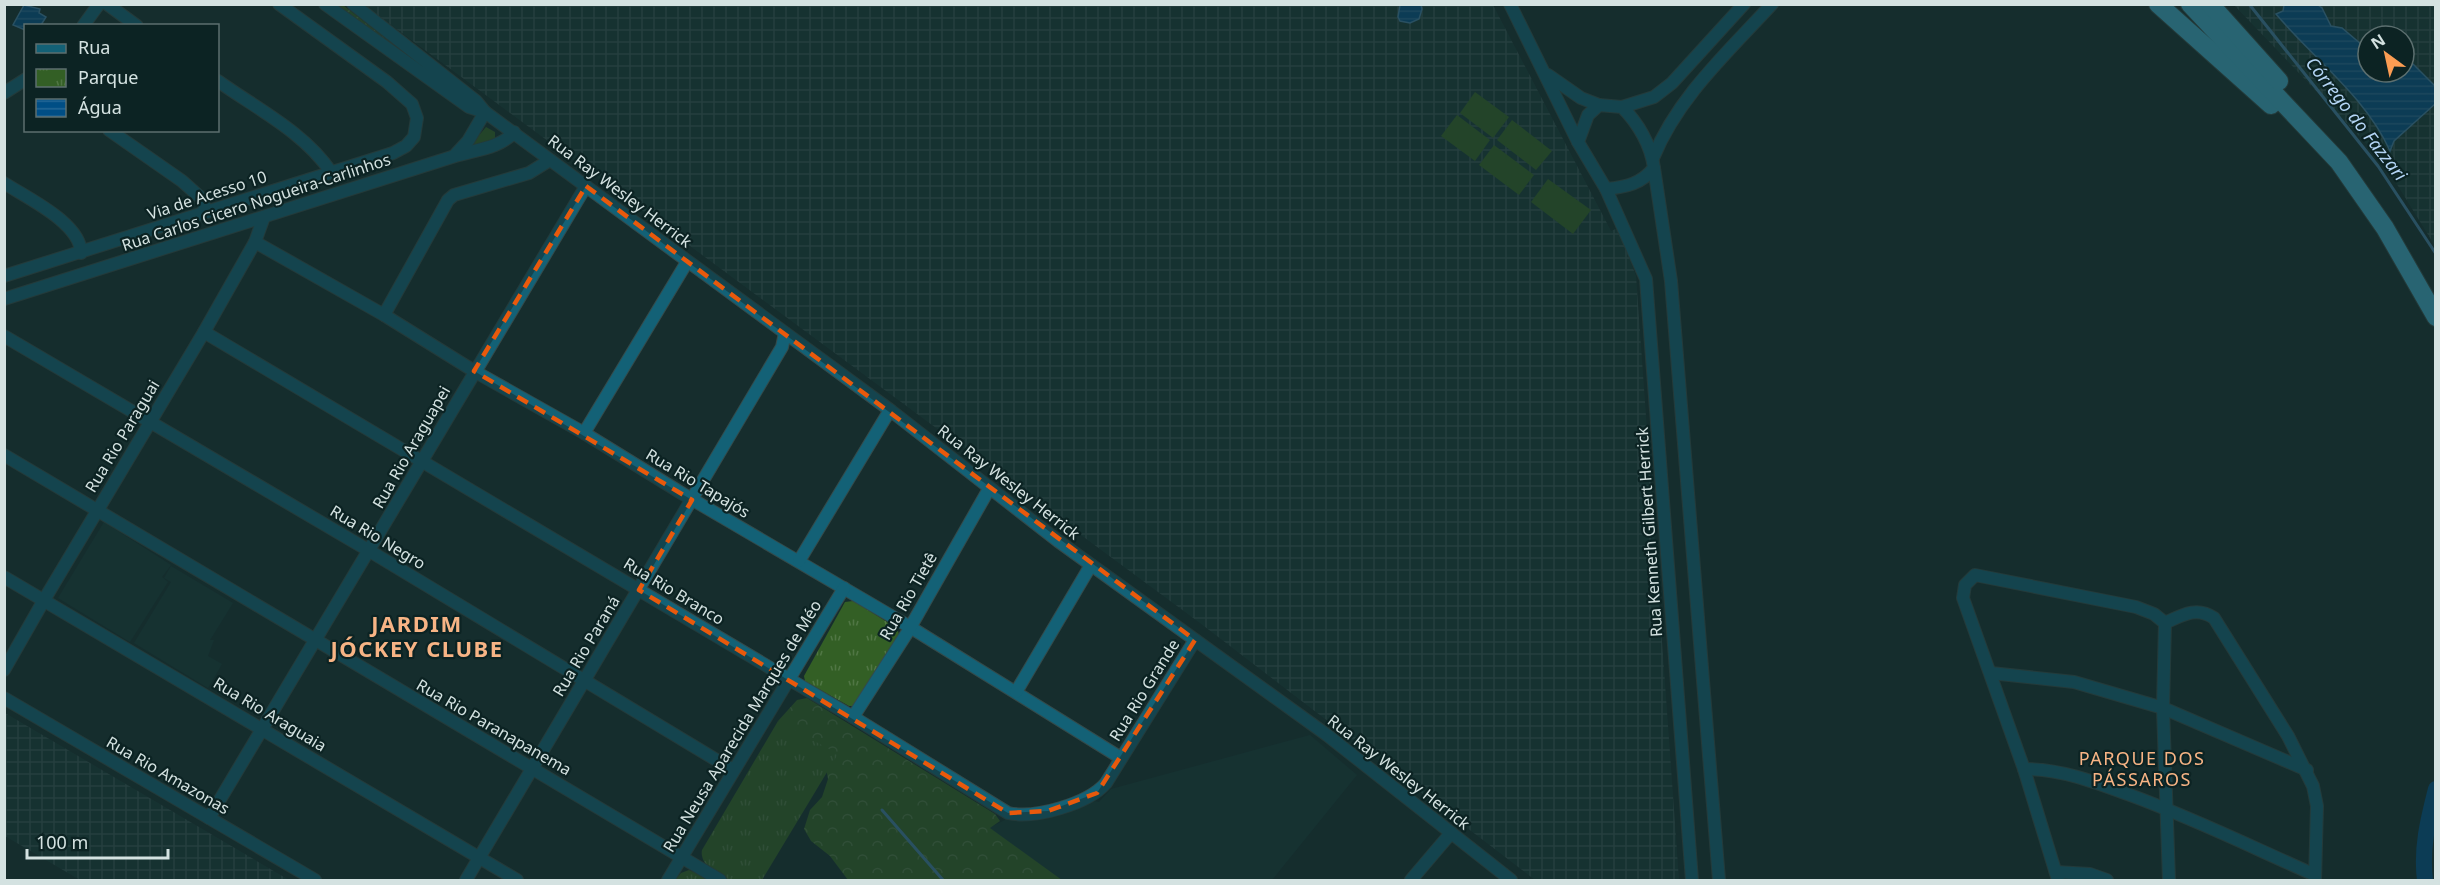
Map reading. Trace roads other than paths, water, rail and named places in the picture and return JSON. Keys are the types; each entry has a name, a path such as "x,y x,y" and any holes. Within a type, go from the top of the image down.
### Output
{"highway":[{"path":"2158,4 2275,108 2357,186"},
{"path":"2190,4 2298,115 2357,186 2385,228 2436,317"},
{"path":"2210,4 2302,105 2364,178 2436,291"},
{"path":"2221,4 2244,43"}],"street":[{"path":"84,24 99,4"},
{"path":"107,4 134,24"},
{"name":"Via de Acesso 10","path":"4,276 393,153 406,146 414,137 417,117 412,104 279,4"},
{"name":"Rua Ray Wesley Herrick","path":"325,4 469,107 485,112"},
{"name":"Rua Ray Wesley Herrick","path":"353,4 476,101 485,112 890,410 989,489 1091,565 1327,735 1511,880"},
{"path":"1510,4 1578,142 1606,189 1625,187 1647,176 1662,136 1683,102 1772,4"},
{"path":"1544,72 1581,98 1599,105 1622,107 1654,96 1672,82 1744,4"},
{"path":"4,93 24,80"},
{"path":"219,82 303,140 319,155 331,172"},
{"path":"1578,142 1588,115 1599,105"},
{"path":"1622,107 1634,119 1653,163 1671,281 1719,880"},
{"path":"455,156 468,141 485,112"},
{"path":"112,132 182,181 201,198 207,213"},
{"name":"Rua Carlos Cicero Nogueira-Carlinhos","path":"4,299 499,144 514,132"},
{"path":"384,315 448,200 464,191 529,173 550,160"},
{"path":"4,183 69,227 79,240 81,253"},
{"name":"Rua Rio Araguapei","path":"209,818 586,186"},
{"name":"Rua Kenneth Gilbert Herrick","path":"1606,189 1646,279 1692,880"},
{"name":"Rua Rio Paraguai","path":"4,670 204,332 255,242 264,217"},
{"name":"Rua Rio Tapajós","path":"255,242 384,315 474,371 584,433 910,627 1121,758"},
{"path":"584,433 687,262"},
{"name":"Rua Rio Branco","path":"204,332 853,717 996,808 1019,816 1048,811 1097,793 1121,758"},
{"name":"Rua Rio Paraná","path":"466,880 782,347 785,333"},
{"name":"Rua Rio Negro","path":"4,336 368,550 733,770"},
{"path":"799,561 890,410"},
{"name":"Rua Rio Paranapanema","path":"4,455 720,880"},
{"name":"Rua Rio Tietê","path":"853,717 910,627 989,489"},
{"path":"1016,692 1091,565"},
{"path":"2107,880 2090,874 2057,876 2024,769 1964,598 1965,585 1975,576 2136,606 2154,614 2165,623"},
{"name":"Rua Rio Araguaia","path":"4,577 517,880"},
{"name":"Rua Neusa Aparecida Marques de Méo","path":"668,880 843,588"},
{"path":"2024,769 2050,769 2093,781 2166,808 2315,878 2317,806 2307,770 2288,736 2214,618 2198,611 2165,623"},
{"path":"2165,623 2163,708 2169,880"},
{"name":"Rua Rio Grande","path":"1121,758 1195,640"},
{"path":"1991,673 2074,682 2163,708 2307,770"},
{"name":"Rua Rio Amazonas","path":"4,698 315,880"},
{"path":"1412,880 1451,833"}],"water":[{"path":"24,5 40,9 39,13 46,17 42,24 24,24 24,30 13,25"},
{"path":"1400,5 1421,5 1419,19 1410,23 1400,21 1398,17"},
{"path":"2284,5 2318,5 2322,8 2331,26 2342,28 2356,40 2356,84 2416,84 2416,67 2435,86 2435,104 2394,141 2390,151 2380,131 2353,96 2276,14 2283,11"}],"waterway":[{"name":"Córrego do Fazzari","path":"2249,4 2378,166 2436,254"},
{"path":"2425,880 2425,846 2436,789"},
{"path":"882,810 943,880"}],"district":[{"name":"JARDIM JÓCKEY CLUBE","path":"417,636"},
{"name":"PARQUE DOS PÁSSAROS","path":"2142,769"}]}
